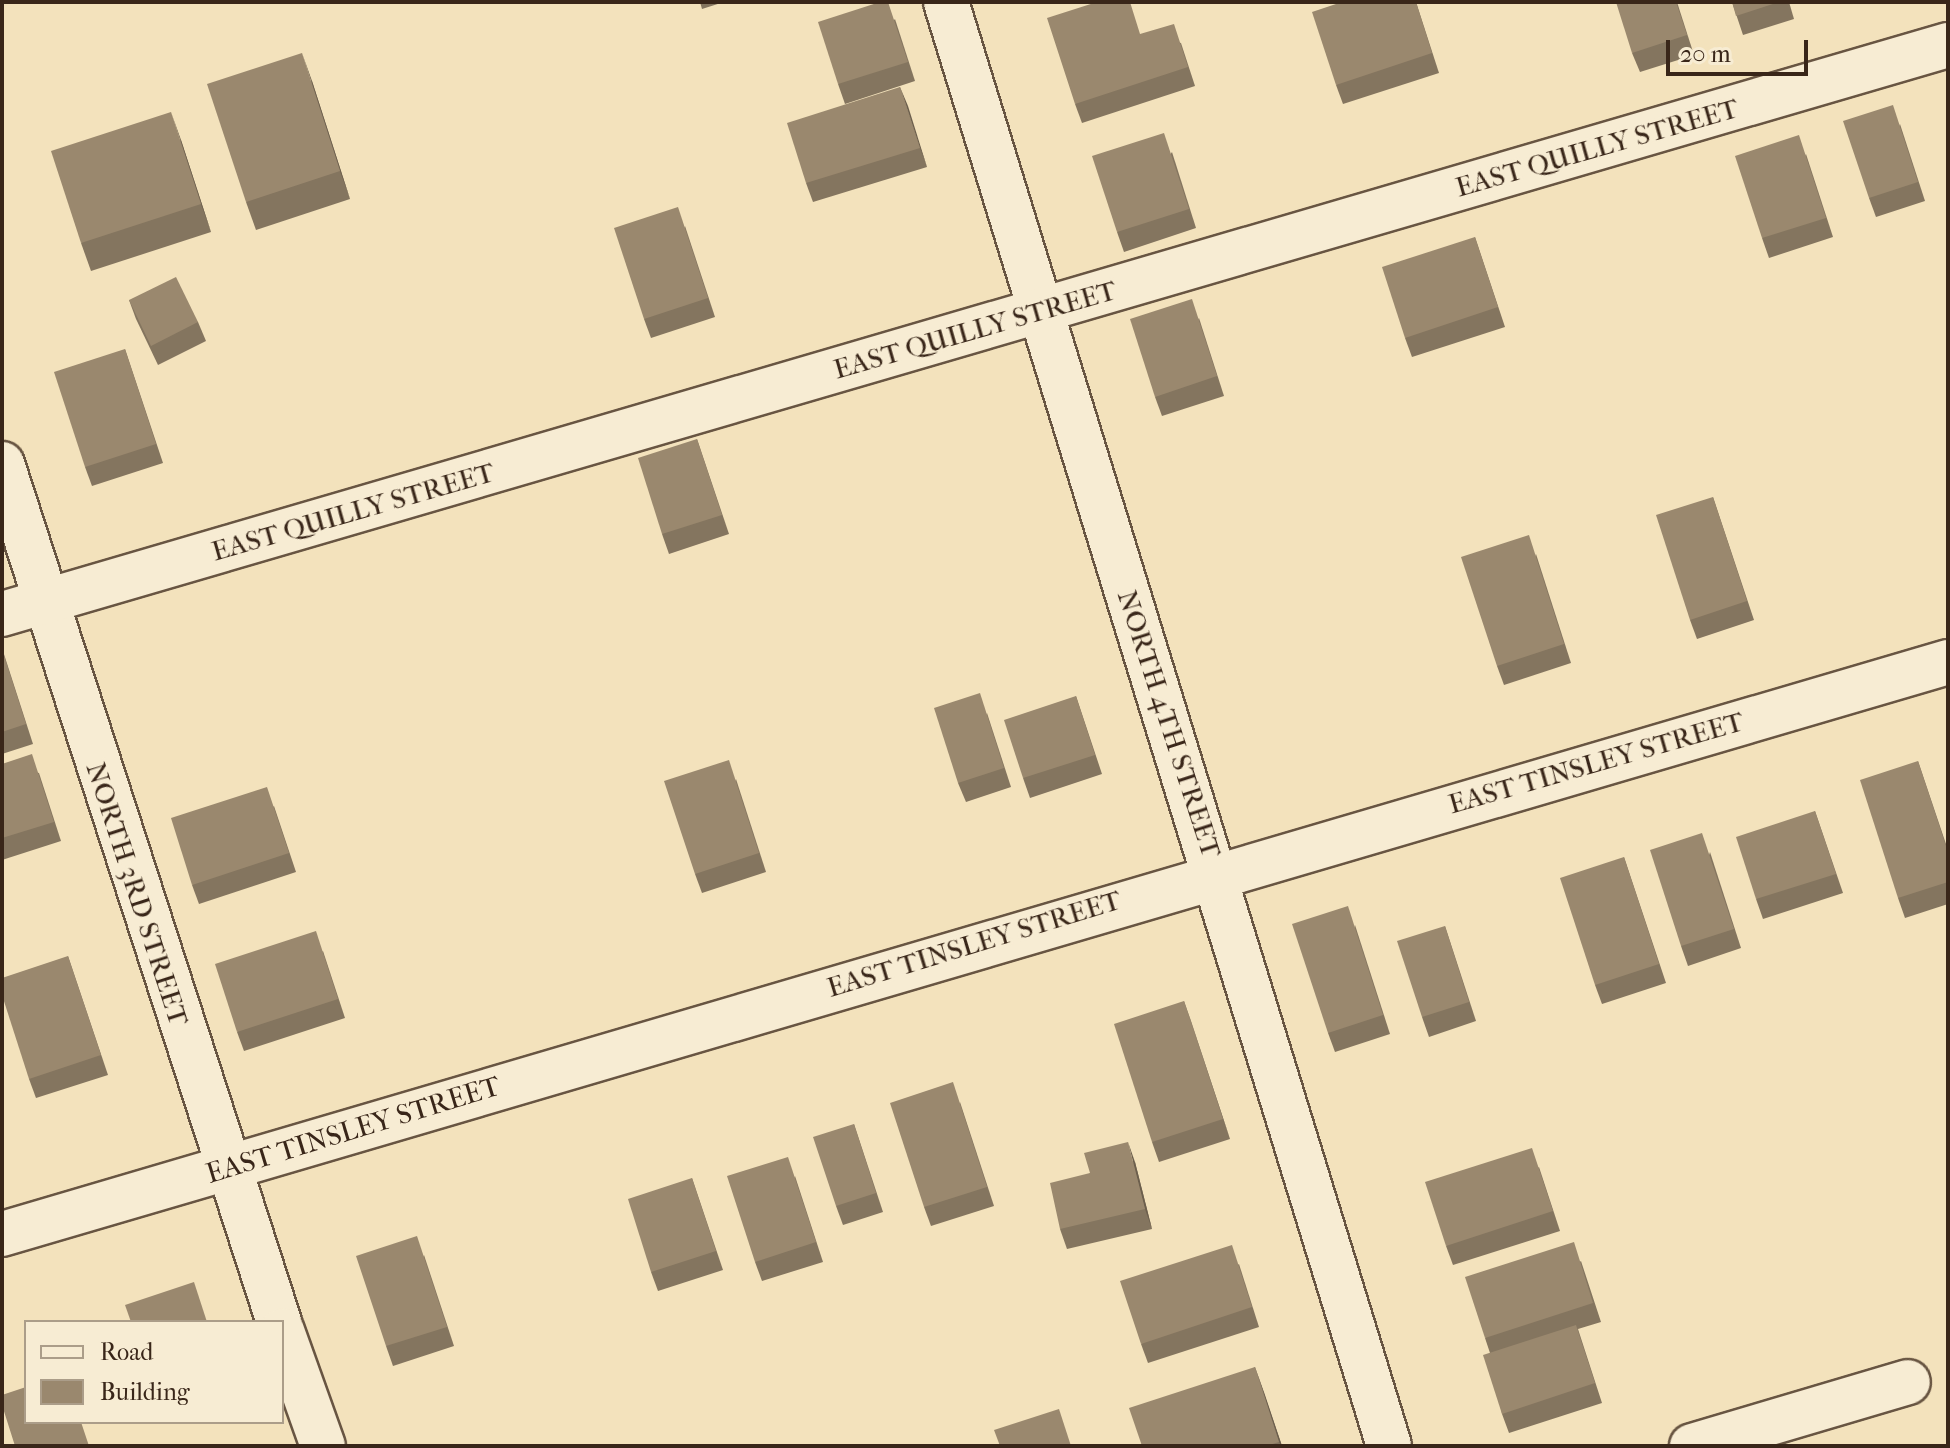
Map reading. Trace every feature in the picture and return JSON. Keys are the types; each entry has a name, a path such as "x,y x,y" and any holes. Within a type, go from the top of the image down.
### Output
{"street":[{"name":"NORTH 4TH STREET","path":"946,2 1038,312 1216,872 1389,1446"},
{"name":"EAST QUILLY STREET","path":"2,614 1948,45"},
{"name":"NORTH 3RD STREET","path":"2,464 224,1168 278,1320"},
{"name":"EAST TINSLEY STREET","path":"2,1234 1216,872 1948,662"},
{"path":"284,1337 323,1446"},
{"path":"1692,1446 1908,1382"}],"building":[{"path":"888,2 908,62 838,84 818,22"},
{"path":"1097,2 1130,2 1140,34 1174,24 1188,67 1075,104 1047,18"},
{"path":"1342,2 1416,2 1432,53 1336,85 1312,12"},
{"path":"1616,2 1676,2 1687,35 1632,53"},
{"path":"1732,2 1779,2 1736,16"},
{"path":"302,53 340,171 246,202 207,84"},
{"path":"900,87 920,148 806,183 787,123"},
{"path":"1893,105 1918,182 1869,198 1843,121"},
{"path":"171,112 201,204 81,243 51,151"},
{"path":"1164,133 1189,209 1117,232 1092,156"},
{"path":"1799,135 1826,218 1762,238 1735,156"},
{"path":"678,207 708,298 644,319 614,228"},
{"path":"1475,237 1498,307 1405,338 1382,267"},
{"path":"176,277 198,322 151,346 129,300"},
{"path":"1192,299 1217,376 1155,397 1130,319"},
{"path":"125,349 156,444 85,467 54,372"},
{"path":"697,439 722,515 662,534 638,458"},
{"path":"1713,497 1747,601 1690,620 1656,515"},
{"path":"1529,535 1564,644 1497,666 1461,557"},
{"path":"2,649 26,724 2,732"},
{"path":"980,693 1004,768 958,783 934,708"},
{"path":"1076,696 1095,755 1023,778 1004,720"},
{"path":"32,754 54,822 2,838 2,764"},
{"path":"729,760 759,853 695,874 664,781"},
{"path":"1918,761 1948,852 1948,882 1898,898 1860,780"},
{"path":"267,787 289,853 192,885 171,818"},
{"path":"1815,811 1836,874 1756,899 1736,837"},
{"path":"1702,833 1734,929 1681,946 1650,850"},
{"path":"1624,857 1659,964 1595,985 1560,878"},
{"path":"1348,906 1383,1015 1328,1033 1292,924"},
{"path":"1445,926 1469,1002 1422,1017 1397,941"},
{"path":"316,931 338,999 237,1032 215,964"},
{"path":"68,956 101,1055 29,1079 2,995 2,978"},
{"path":"1184,1001 1223,1119 1152,1142 1114,1024"},
{"path":"953,1082 987,1187 924,1207 890,1103"},
{"path":"854,1124 876,1193 836,1206 813,1137"},
{"path":"1128,1142 1145,1209 1060,1229 1050,1183 1090,1173 1084,1153"},
{"path":"1532,1148 1553,1211 1446,1246 1425,1182"},
{"path":"788,1157 816,1242 755,1262 727,1176"},
{"path":"692,1178 716,1251 651,1272 628,1199"},
{"path":"417,1236 447,1327 386,1346 356,1256"},
{"path":"1574,1242 1593,1303 1485,1338 1465,1277"},
{"path":"1232,1245 1252,1307 1141,1344 1120,1281"},
{"path":"194,1282 206,1320 130,1320 125,1305"},
{"path":"1576,1325 1595,1383 1502,1414 1483,1355"},
{"path":"1255,1367 1279,1442 1266,1446 1142,1446 1129,1408"},
{"path":"24,1388 24,1424 82,1424 89,1446 15,1446 2,1405 2,1395"},
{"path":"1059,1409 1071,1446 1000,1446 994,1430"}]}
